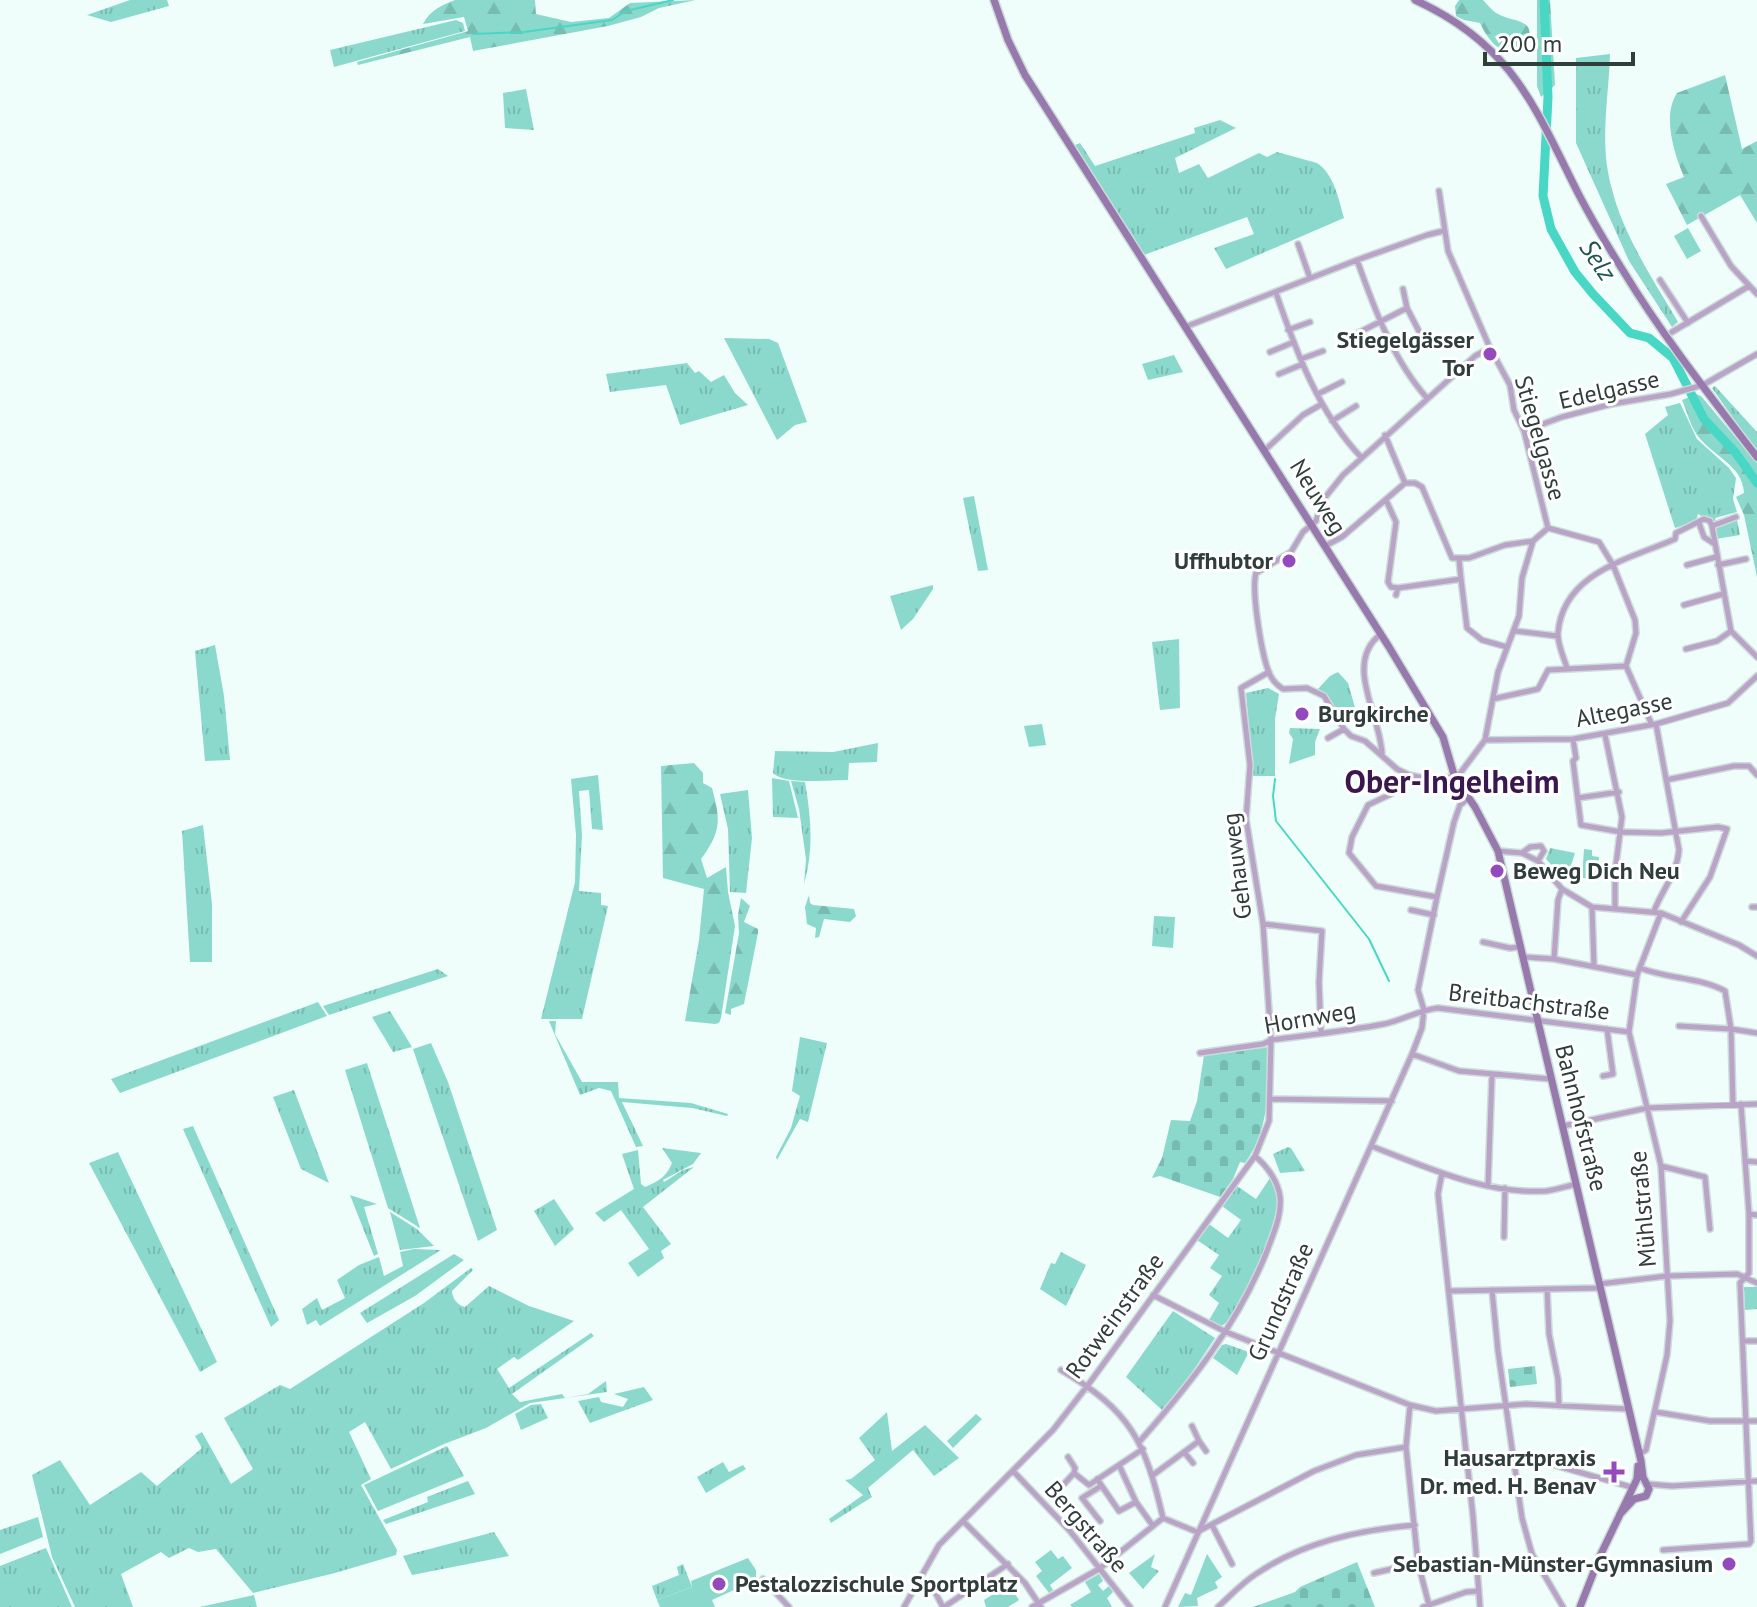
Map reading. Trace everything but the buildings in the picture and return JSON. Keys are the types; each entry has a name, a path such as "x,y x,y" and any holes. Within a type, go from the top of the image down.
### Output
{"street":[{"name":"Neuweg","path":"994,0 1025,75 1381,634 1443,737 1455,778 1469,798"},
{"path":"1415,0 1471,33 1513,74 1543,120 1624,272 1757,457"},
{"name":"Stiegelgasse","path":"1439,191 1448,251 1490,348 1510,385 1514,410 1524,431 1548,528 1533,541"},
{"path":"1701,216 1731,266 1757,294"},
{"path":"1185,327 1357,260 1443,231"},
{"path":"1298,244 1310,278"},
{"path":"1357,260 1381,320 1415,384 1427,398"},
{"path":"1660,280 1688,323"},
{"path":"1672,332 1749,286"},
{"path":"1403,289 1407,308 1424,341"},
{"path":"1276,293 1288,330 1322,404 1343,438 1361,457"},
{"path":"1356,334 1407,308"},
{"path":"1288,330 1310,322"},
{"path":"1270,352 1294,342"},
{"path":"1325,546 1342,537 1405,483 1422,487 1452,558 1459,559 1492,548 1533,541 1522,578 1515,631 1498,672 1485,740 1455,778 1433,780 1397,769 1365,741 1351,736 1344,729 1324,696 1307,688 1283,689 1269,672 1254,589 1256,573 1291,552 1303,532 1318,518 1321,505 1332,487 1361,457 1475,356 1490,348"},
{"path":"1279,374 1323,351"},
{"name":"Edelgasse","path":"1524,431 1612,404 1694,388 1757,354"},
{"path":"1318,394 1342,382"},
{"path":"1265,450 1303,415 1322,404"},
{"path":"1332,421 1356,406"},
{"path":"1385,435 1405,483"},
{"path":"1386,500 1396,522 1388,582 1391,587 1397,592 1461,579"},
{"path":"1306,516 1321,505"},
{"path":"1712,526 1736,517"},
{"path":"1567,668 1557,636 1568,597 1582,583 1613,565 1675,539 1676,533 1704,519 1710,521 1712,526 1731,631 1757,657"},
{"path":"1699,522 1704,537 1713,543"},
{"path":"1493,699 1538,689 1546,671 1626,666 1637,625 1613,565 1599,542 1548,528"},
{"path":"1687,565 1716,557"},
{"path":"1459,559 1467,628 1482,640 1507,647"},
{"path":"1718,565 1746,559"},
{"path":"1684,605 1723,594"},
{"path":"1515,631 1557,636"},
{"path":"1686,649 1717,641 1731,631"},
{"path":"1381,634 1374,641 1365,662 1364,678 1381,737 1382,756"},
{"name":"Mühlstraße","path":"1626,666 1654,724 1677,831 1678,862 1639,971 1629,1032 1661,1166 1669,1332 1648,1447 1639,1454"},
{"name":"Gehauweg","path":"1269,672 1241,688 1250,765 1246,819 1263,924 1271,1040"},
{"name":"Altegasse","path":"1485,740 1573,739 1654,724 1728,703 1757,676"},
{"path":"1328,738 1344,729"},
{"path":"1605,735 1622,817 1615,872 1615,909"},
{"path":"1573,739 1581,825 1621,832 1727,829 1710,877 1681,922"},
{"path":"1666,780 1734,766 1749,766 1757,775"},
{"path":"1397,769 1399,785"},
{"path":"1409,775 1391,794 1368,805 1352,837 1349,853 1376,886 1437,897"},
{"path":"1578,798 1619,792"},
{"name":"Bahnhofstraße","path":"1469,798 1498,851 1647,1486"},
{"name":"Grundstraße","path":"1165,1607 1422,1028 1424,1010 1418,990 1437,897 1454,822 1460,805 1469,798"},
{"path":"1522,853 1530,847 1541,846 1544,851 1538,861"},
{"path":"1498,851 1522,853 1538,861 1562,889 1592,907 1658,912 1739,945 1757,956"},
{"path":"1554,959 1558,900 1562,889"},
{"path":"1592,907 1594,966"},
{"path":"1411,910 1434,915"},
{"path":"1263,924 1322,931 1319,982 1321,1033"},
{"path":"1483,942 1510,948 1521,947"},
{"path":"1524,957 1687,978 1725,991 1731,1029 1733,1104"},
{"name":"Breitbachstraße","path":"1424,1010 1438,1008 1629,1032"},
{"name":"Hornweg","path":"1200,1053 1386,1024 1424,1010"},
{"path":"1679,1026 1757,1033"},
{"path":"1603,1076 1613,1074 1607,1029"},
{"name":"Rotweinstraße","path":"904,1607 939,1545 1014,1472 1088,1385 1255,1156 1269,1121 1271,1040"},
{"path":"1412,1054 1459,1071 1551,1079"},
{"path":"1488,1185 1492,1075"},
{"path":"1271,1099 1392,1101"},
{"path":"1663,1550 1751,1543 1740,1283 1749,1273 1749,1214 1741,1104"},
{"path":"1563,1126 1647,1108 1757,1104"},
{"path":"1371,1146 1442,1173 1488,1185 1547,1191 1577,1184"},
{"path":"1140,1441 1180,1395 1226,1332 1250,1291 1279,1217 1278,1189 1267,1168 1255,1156"},
{"path":"1745,1161 1757,1162"},
{"path":"1661,1166 1705,1177 1710,1229"},
{"path":"1442,1173 1438,1194 1480,1607"},
{"path":"1504,1237 1505,1188"},
{"path":"1749,1214 1757,1215"},
{"path":"1449,1291 1600,1286 1667,1276 1737,1274 1757,1283"},
{"path":"1547,1289 1549,1334 1558,1379 1559,1406"},
{"path":"1492,1290 1522,1518 1532,1554 1563,1607"},
{"path":"1153,1295 1226,1332 1410,1405 1436,1411 1506,1405 1628,1409"},
{"path":"1743,1341 1757,1341"},
{"path":"1061,1370 1088,1385 1119,1412 1140,1441 1153,1475 1163,1518"},
{"path":"1410,1405 1406,1447 1418,1563 1426,1606 1466,1592 1479,1591"},
{"path":"1656,1412 1710,1421 1757,1421"},
{"path":"1192,1426 1206,1451"},
{"path":"1153,1475 1199,1441"},
{"path":"1163,1518 1197,1532 1326,1466 1356,1455 1406,1447"},
{"path":"1074,1473 1089,1485 1143,1449"},
{"path":"1184,1452 1193,1463"},
{"name":"Bahnhofstraße","path":"1634,1489 1639,1454"},
{"path":"1065,1483 1075,1468 1068,1457"},
{"path":"1513,1457 1547,1463 1634,1489 1644,1497 1647,1486"},
{"path":"1119,1465 1136,1502 1153,1526"},
{"name":"Bergstraße","path":"1014,1472 1070,1531 1130,1607"},
{"path":"1097,1479 1119,1511 1136,1502"},
{"path":"1580,1607 1634,1489 1757,1481"},
{"path":"1100,1521 1082,1498 1101,1486"},
{"path":"1032,1607 1099,1569 1163,1518"},
{"path":"963,1521 1008,1564 1040,1605"},
{"path":"1212,1525 1232,1564"},
{"path":"1218,1607 1254,1575 1295,1552 1358,1532 1415,1525"},
{"path":"1374,1573 1418,1563"},
{"path":"920,1581 933,1589 944,1607 1008,1564"},
{"path":"763,1579 789,1607"}],"green space":[{"path":"130,0 167,0 169,6 111,22 87,15"},
{"path":"455,0 535,0 536,14 571,22 609,18 630,3 696,0 659,8 641,17 608,26 473,51 470,37 358,65 357,62 468,31 464,17 423,24 432,12"},
{"path":"1459,0 1483,0 1498,14 1523,23 1530,31 1526,48 1510,52 1498,47 1480,23 1456,16 1455,6"},
{"path":"1537,0 1550,0 1555,85 1541,97 1537,86"},
{"path":"456,20 463,23 465,31 334,67 330,50"},
{"path":"1610,54 1605,128 1608,172 1627,231 1678,322 1672,327 1629,261 1576,143 1576,58"},
{"path":"1725,75 1742,149 1757,141 1757,223 1740,195 1687,225 1666,184 1684,177 1671,135 1670,112 1677,93"},
{"path":"526,89 534,130 505,128 503,93"},
{"path":"1220,120 1236,128 1175,158 1179,173 1199,164 1208,178 1259,153 1267,157 1277,152 1317,163 1323,168 1335,188 1344,218 1226,269 1214,248 1254,234 1247,217 1144,255 1075,145 1080,143 1095,166 1195,133 1194,128"},
{"path":"1688,228 1701,251 1687,259 1674,236"},
{"path":"724,338 769,339 778,343 807,422 795,425 777,440"},
{"path":"1174,355 1183,372 1148,380 1142,364"},
{"path":"687,363 695,373 699,371 711,382 724,375 735,393 748,405 680,425 666,385 610,392 606,374"},
{"path":"1715,386 1757,432 1757,452 1712,388"},
{"path":"1696,394 1701,396 1757,463 1757,577 1744,515 1736,497 1744,493 1742,483 1733,468 1695,431 1682,400"},
{"path":"1680,403 1697,439 1736,478 1733,499 1737,512 1715,518 1716,522 1698,514 1696,521 1675,528 1645,434 1668,415 1665,407"},
{"path":"974,496 988,570 978,571 963,498"},
{"path":"1737,520 1740,535 1716,539 1716,527"},
{"path":"933,585 913,619 901,630 890,596"},
{"path":"1179,639 1180,708 1160,710 1152,642"},
{"path":"215,645 230,760 205,761 195,651"},
{"path":"1338,672 1348,683 1358,718 1344,722 1327,695 1318,689"},
{"path":"1268,688 1279,694 1275,719 1275,776 1253,776 1246,693"},
{"path":"1042,724 1046,745 1029,747 1024,726"},
{"path":"1290,728 1320,729 1315,742 1315,755 1289,764 1293,739"},
{"path":"878,743 877,762 849,763 848,780 797,780 773,773 775,751 833,752"},
{"path":"694,763 703,773 703,783 712,788 718,818 716,833 701,859 707,878 726,867 735,926 721,1018 715,1024 685,1021 704,889 663,878 661,766"},
{"path":"598,775 603,830 592,829 589,790 579,791 582,835 579,891 601,893 601,905 608,906 582,1019 541,1019 575,882 576,835 571,779"},
{"path":"772,778 789,781 798,818 773,817"},
{"path":"791,781 805,782 809,808 810,846 804,884 806,859 799,809"},
{"path":"748,790 752,838 746,893 730,892 728,829 720,794"},
{"path":"203,825 212,904 212,962 190,962 182,831"},
{"path":"1550,848 1575,853 1566,881 1546,859"},
{"path":"1584,849 1592,850 1592,856 1599,857 1597,879 1582,878"},
{"path":"809,895 813,905 854,909 856,916 850,922 824,919 819,937 815,938 816,928 807,924 805,907"},
{"path":"741,898 750,906 744,922 758,929 758,933 744,1004 731,1009 731,1015 725,1013 739,933"},
{"path":"1154,916 1175,917 1173,948 1152,946"},
{"path":"438,969 448,976 329,1015 323,1006"},
{"path":"318,1002 327,1016 120,1093 111,1079"},
{"path":"390,1011 412,1047 393,1052 372,1017"},
{"path":"549,1021 556,1021 555,1034 582,1082 618,1082 619,1098 691,1103 727,1116 692,1108 622,1102 643,1146 636,1147 611,1091 599,1088 580,1095"},
{"path":"800,1037 827,1043 808,1122 800,1119 777,1160 800,1096 792,1091"},
{"path":"431,1043 448,1082 497,1230 478,1241 413,1049"},
{"path":"1269,1047 1266,1108 1259,1136 1245,1163 1240,1162 1220,1197 1160,1176 1152,1178 1162,1158 1171,1120 1190,1121 1197,1101 1204,1055"},
{"path":"367,1063 420,1228 388,1208 345,1070"},
{"path":"294,1090 329,1183 301,1169 273,1097"},
{"path":"193,1126 279,1320 271,1327 183,1129"},
{"path":"1288,1147 1305,1171 1280,1173 1273,1154"},
{"path":"662,1148 701,1153 693,1164 663,1180 694,1167 643,1207 671,1244 661,1251 664,1258 638,1277 628,1263 649,1249 621,1210 604,1222 595,1213 634,1189 622,1154 638,1150 641,1184 645,1187 662,1178 672,1163"},
{"path":"118,1152 217,1362 200,1372 89,1163"},
{"path":"1270,1178 1277,1202 1271,1230 1248,1290 1229,1320 1221,1326 1209,1320 1219,1303 1209,1295 1222,1276 1210,1268 1219,1255 1197,1240 1209,1224 1228,1238 1241,1220 1222,1206 1237,1186 1256,1199"},
{"path":"350,1195 377,1204 364,1207 378,1254 374,1256"},
{"path":"554,1199 574,1229 555,1246 534,1211"},
{"path":"390,1212 417,1229 434,1246 400,1250"},
{"path":"441,1250 320,1326 316,1320 307,1325 302,1309 317,1298 322,1310 345,1298 337,1280 359,1265 379,1257 384,1276 403,1266 400,1252"},
{"path":"1061,1252 1086,1265 1066,1306 1040,1289 1051,1263 1055,1264"},
{"path":"454,1254 464,1260 415,1296 367,1323 360,1313"},
{"path":"471,1268 473,1270 452,1291 462,1306 465,1307 489,1286 529,1306 574,1321 518,1360 514,1357 497,1369 509,1388 591,1333 594,1336 512,1394 520,1402 562,1394 565,1398 530,1403 486,1428 391,1469 365,1422 349,1432 371,1479 361,1485 397,1550 396,1555 253,1593 216,1549 198,1552 189,1548 169,1558 161,1552 121,1574 133,1607 75,1607 52,1557 32,1475 60,1460 90,1505 141,1472 157,1486 202,1448 195,1436 202,1432 231,1484 253,1469 224,1418 280,1385 290,1389 424,1303"},
{"path":"1744,1287 1757,1287 1757,1309 1745,1310"},
{"path":"1173,1311 1215,1338 1162,1410 1126,1377"},
{"path":"1226,1344 1249,1352 1237,1375 1213,1358"},
{"path":"1535,1366 1537,1384 1510,1387 1508,1369"},
{"path":"606,1381 607,1392 565,1398 588,1394"},
{"path":"644,1387 653,1400 590,1423 578,1401 599,1397 601,1402 623,1407 628,1399 614,1394"},
{"path":"541,1404 548,1418 521,1430 515,1414 531,1405"},
{"path":"887,1412 892,1451 925,1425 959,1458 934,1476 913,1450 868,1488 872,1497 831,1523 829,1519 863,1495 845,1480 851,1479 875,1460 859,1438"},
{"path":"976,1414 982,1419 953,1448 947,1441"},
{"path":"447,1446 464,1476 378,1511 364,1485"},
{"path":"723,1462 729,1472 743,1465 746,1469 706,1493 697,1477"},
{"path":"468,1481 475,1494 386,1524 383,1520 428,1502 427,1497"},
{"path":"38,1517 43,1537 0,1554 0,1530"},
{"path":"494,1532 509,1556 412,1575 403,1556"},
{"path":"46,1548 72,1607 0,1607 0,1566"},
{"path":"1051,1550 1058,1559 1063,1556 1072,1568 1050,1585 1053,1590 1049,1593 1036,1576 1042,1571 1035,1562"},
{"path":"1155,1554 1151,1567 1159,1571 1143,1589 1129,1573"},
{"path":"1207,1554 1222,1577 1215,1582 1218,1588 1197,1598 1198,1606 1178,1607 1185,1593 1191,1595"},
{"name":"Pestalozzischule Sportplatz","path":"748,1558 756,1570 756,1580 712,1600 715,1607 660,1607 657,1600 692,1587 691,1581"},
{"path":"1357,1562 1375,1607 1253,1607 1295,1592"},
{"path":"683,1564 692,1587 657,1600 652,1586 679,1575 677,1567"},
{"path":"1099,1574 1103,1581 1098,1585 1103,1591 1109,1586 1113,1592 1107,1598 1112,1607 1072,1607 1070,1605 1091,1592 1085,1582"},
{"path":"1009,1584 1019,1600 1008,1607 986,1607 984,1600"},
{"path":"254,1595 257,1607 200,1607"}],"waterway":[{"path":"473,34 524,32 612,20 626,11 673,0"},
{"name":"Selz","path":"1544,0 1548,97 1543,196 1551,229 1575,272 1593,294 1630,333 1649,338 1673,358 1704,419 1735,452 1757,483"},
{"path":"1275,779 1273,796 1276,821 1369,939 1389,981"}],"place":[{"name":"Stiegelgässer Tor","path":"1490,354"},
{"name":"Uffhubtor","path":"1289,561"},
{"name":"Burgkirche","path":"1302,714"},
{"name":"Beweg Dich Neu","path":"1497,871"},
{"name":"Hausarztpraxis Dr. med. H. Benav","path":"1614,1472"},
{"name":"Sebastian-Münster-Gymnasium","path":"1729,1564"},
{"name":"Pestalozzischule Sportplatz","path":"719,1584"}],"district":[{"name":"Ober-Ingelheim","path":"1452,782"}]}
